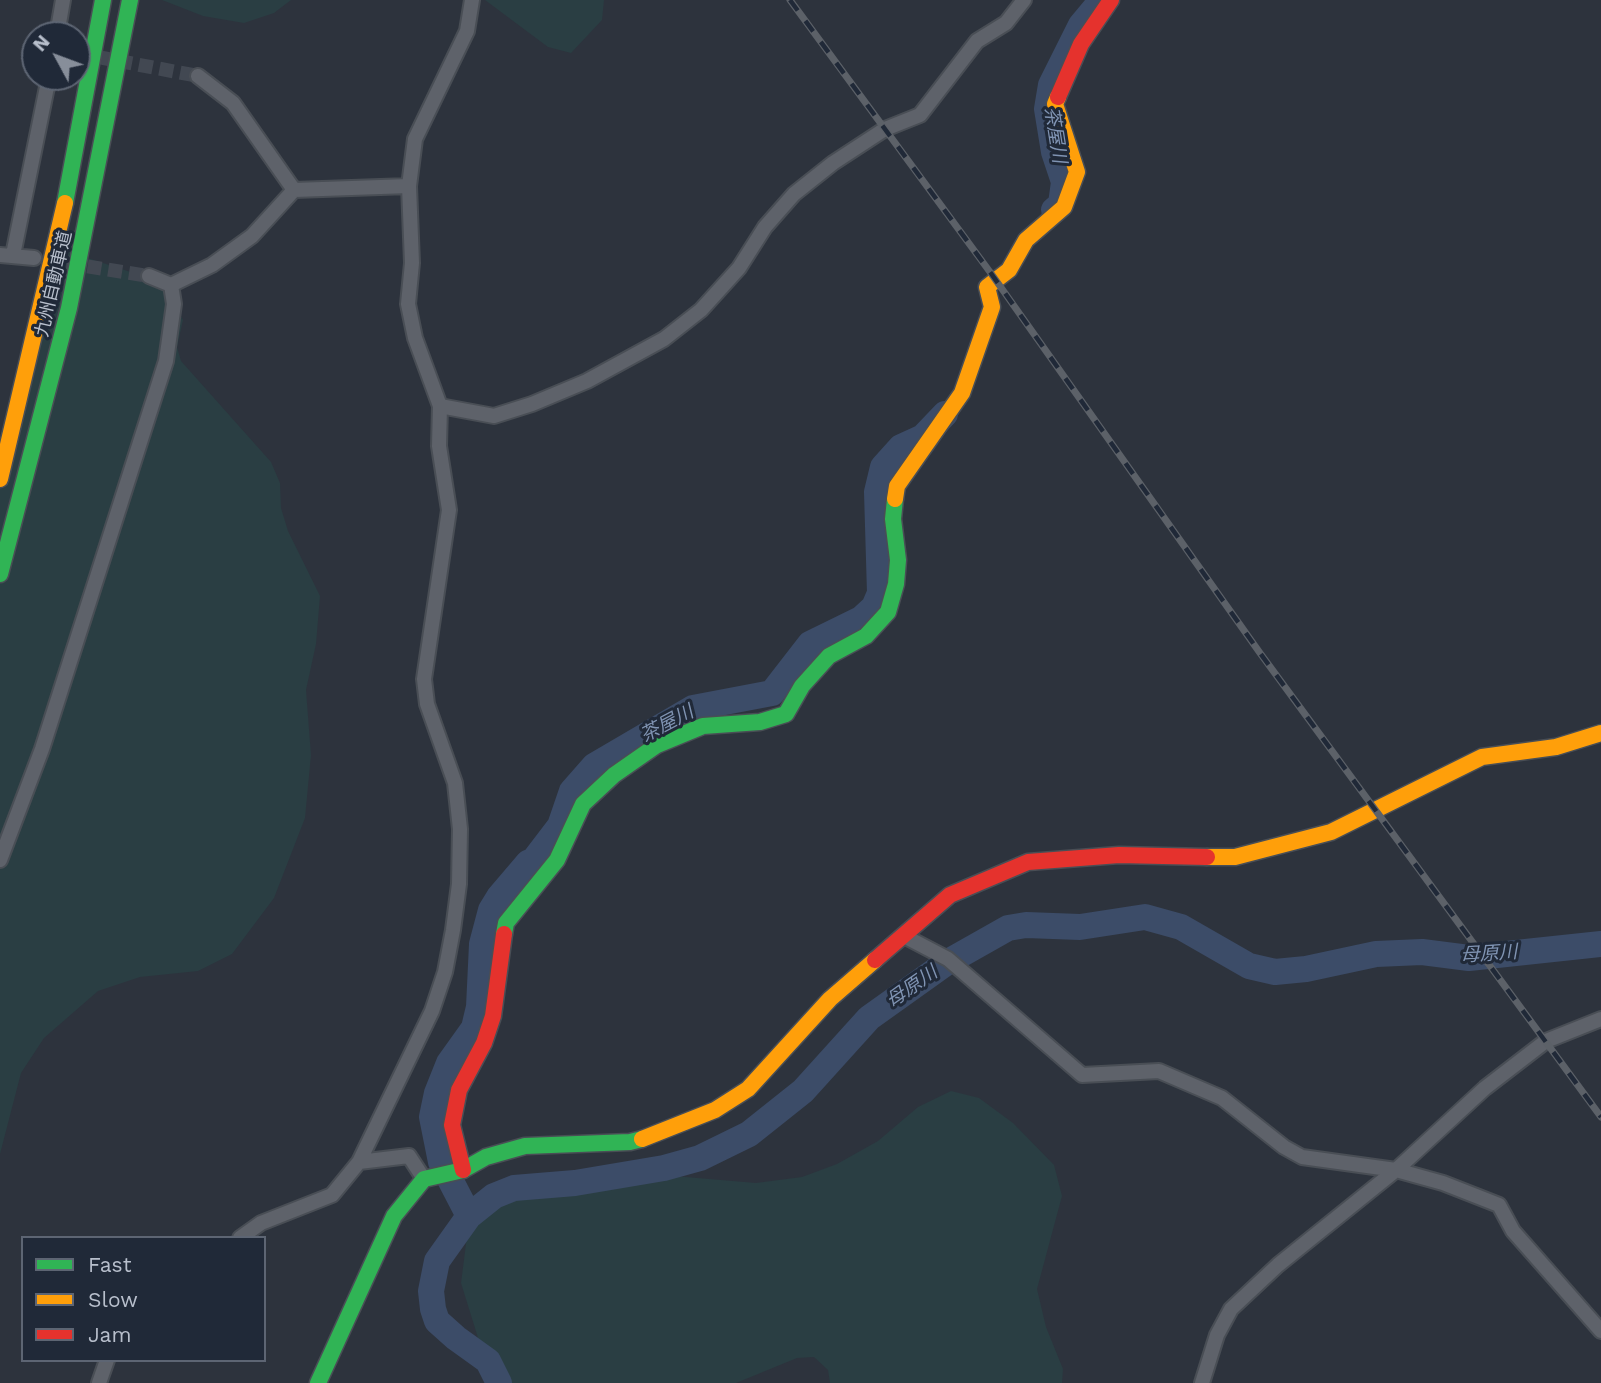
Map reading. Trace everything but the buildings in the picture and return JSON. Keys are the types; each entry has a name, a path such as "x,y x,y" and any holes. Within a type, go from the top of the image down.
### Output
{"main road":[{"name":"九州自動車道","path":"0,479 67,194 103,0"},
{"name":"九州自動車道","path":"0,574 37,441 71,295 130,0"},
{"path":"463,1170 452,1125 459,1090 484,1043 493,1016 506,923 557,860 583,804 614,775 657,745 703,726 760,722 786,714 802,686 829,656 866,636 888,612 896,584 898,560 893,519 897,486 962,393 992,307 987,288 1009,270 1027,240 1064,207 1077,172 1055,104 1081,44 1111,0"},
{"path":"318,1383 394,1216 425,1179 463,1170 486,1157 525,1146 630,1142 664,1132 715,1110 747,1089 830,999 950,895 1028,862 1119,855 1235,857 1331,832 1482,757 1556,747 1601,733"}],"street":[{"path":"59,21 63,0"},
{"path":"243,1236 261,1223 332,1195 359,1162 432,1011 445,972 459,884 460,828 454,783 427,704 424,680 449,510 439,446 440,406 415,338 408,304 412,263 409,186 415,139 467,31 472,0"},
{"path":"440,406 494,416 532,404 587,381 664,339 701,310 739,268 765,227 794,194 832,163 885,129 920,115 977,41 1006,23 1024,0"},
{"path":"198,76 233,103 294,190"},
{"path":"34,258 6,255 46,91"},
{"path":"149,276 171,285 212,265 252,236 294,190 409,186"},
{"path":"0,860 42,749 166,361 174,304 171,285"},
{"path":"904,936 948,959 1082,1075 1159,1072 1222,1098 1284,1147 1302,1157 1396,1170 1443,1183 1499,1205 1513,1231 1601,1331"},
{"path":"1202,1383 1217,1335 1231,1309 1278,1265 1396,1170 1485,1088 1546,1041 1601,1019"},
{"path":"359,1162 409,1156 425,1179"},
{"path":"99,1383 106,1362"}],"green space":[{"path":"162,0 291,0 274,13 244,23 203,16"},
{"path":"485,0 604,0 602,20 571,53 548,47"},
{"path":"54,247 149,278 169,295 183,320 177,347 181,361 271,462 280,483 281,508 288,531 320,596 316,644 306,690 311,755 305,818 274,898 232,954 198,971 140,977 98,991 44,1038 21,1073 0,1154 0,442"},
{"path":"951,1091 979,1098 1013,1123 1054,1165 1062,1196 1037,1289 1046,1327 1063,1369 1062,1383 830,1383 828,1370 814,1357 797,1358 736,1383 492,1383 461,1283 467,1236 484,1212 528,1188 627,1172 756,1183 802,1177 837,1164 878,1141 918,1107"}],"waterway":[{"name":"茶屋川","path":"1054,210 1061,204 1064,182 1054,152 1047,109 1051,85 1081,25 1102,0"},
{"name":"茶屋川","path":"469,1216 441,1162 432,1117 437,1093 449,1063 474,1028 479,1007 482,944 491,910 560,826 572,791 594,766 693,708 772,693 810,644 861,619 874,607 880,593 877,492 883,467 901,447 923,437 945,414"},
{"name":"母原川","path":"499,1383 488,1361 437,1321 433,1309 431,1291 437,1261 469,1216 494,1196 514,1188 575,1183 664,1168 700,1158 749,1134 803,1091 869,1018 946,963 1008,928 1026,925 1080,927 1145,917 1181,927 1249,966 1275,972 1306,969 1376,954 1422,952 1469,958 1601,944"}],"tunnel":[{"path":"91,56 198,76"},
{"path":"46,260 149,276"}],"railway":[{"path":"790,0 990,272 1260,653 1601,1117"}],"traffic: fast":[{"path":"65,203 103,0"},
{"path":"0,574 69,308 130,0"},
{"path":"504,934 506,923 557,860 583,804 614,775 657,745 703,726 760,722 786,714 802,686 829,656 866,636 888,612 896,584 898,560 893,519 895,499"},
{"path":"318,1383 394,1216 424,1179 463,1170 486,1157 525,1146 630,1142 642,1139"}],"traffic: slow":[{"path":"895,499 897,486 962,393 992,307 987,287 1009,270 1026,240 1064,207 1077,172 1055,104 1058,97"},
{"path":"0,479 65,203"},
{"path":"1207,857 1235,857 1331,832 1482,757 1556,747 1601,733"},
{"path":"642,1139 715,1110 748,1089 830,999 875,960"}],"traffic: jam":[{"path":"1058,97 1081,44 1111,0"},
{"path":"875,960 950,895 1028,862 1119,855 1207,857"},
{"path":"463,1170 452,1125 459,1090 484,1043 493,1016 504,934"}]}
